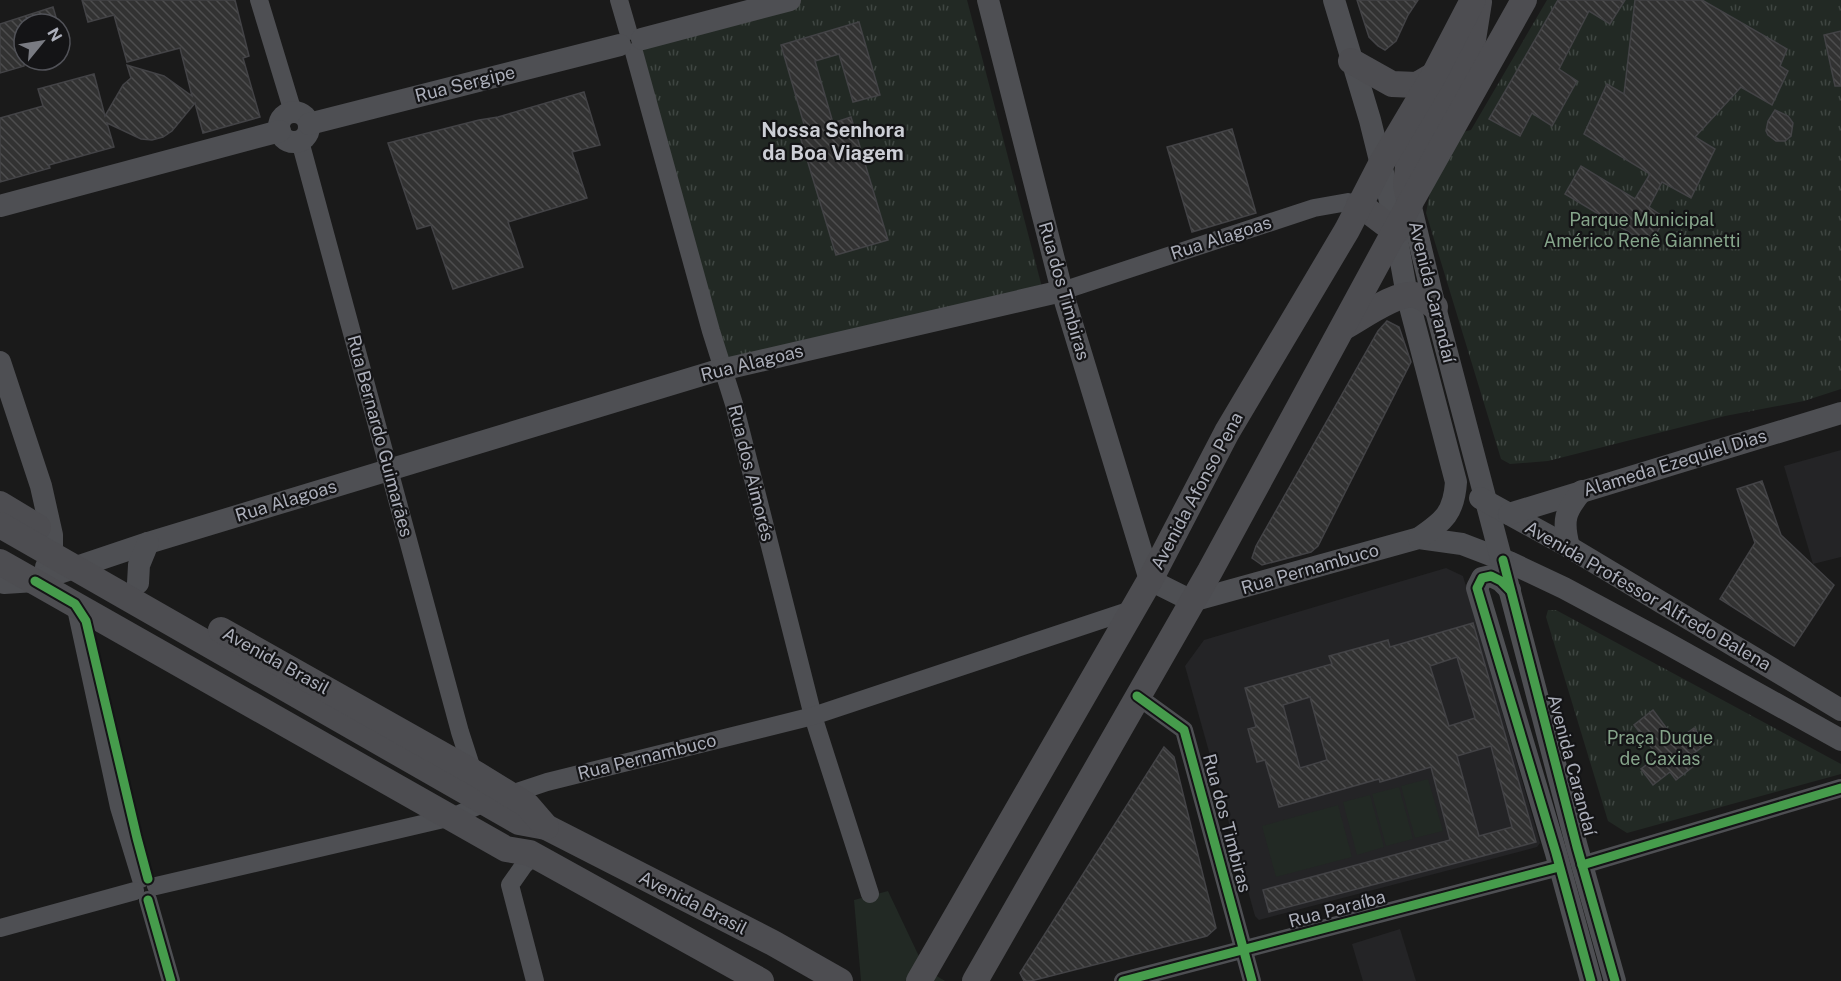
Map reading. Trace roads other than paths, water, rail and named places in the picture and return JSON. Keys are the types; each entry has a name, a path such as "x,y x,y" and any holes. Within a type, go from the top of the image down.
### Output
{"main road":[{"name":"Avenida Afonso Pena","path":"919,981 1134,609 1227,432 1347,230 1359,204 1434,75 1473,0"},
{"path":"1410,203 1406,185 1409,158 1472,46 1479,0"},
{"path":"975,981 1192,601 1524,0"},
{"path":"1351,61 1392,84 1417,85 1434,75"},
{"path":"1359,204 1396,232"},
{"path":"1344,327 1407,295 1422,297 1435,307"},
{"name":"Avenida Brasil","path":"0,504 39,566 138,583 473,772 502,808 532,855"},
{"name":"Avenida Brasil","path":"0,525 75,604 546,827 773,943 840,981"},
{"name":"Avenida Brasil","path":"0,544 502,808"},
{"name":"Avenida Brasil","path":"502,808 506,849 532,855 761,981"}],"street":[{"name":"Rua Bernardo Guimarães","path":"259,0 460,732 473,772"},
{"name":"Rua dos Aimorés","path":"619,0 734,404 813,716 870,894"},
{"name":"Rua Sergipe","path":"0,206 295,127 790,0"},
{"name":"Rua dos Timbiras","path":"988,0 1062,291 1150,580"},
{"name":"Avenida Carandaí","path":"1334,0 1370,120 1396,232 1407,295 1456,482"},
{"name":"Rua Alagoas","path":"39,566 148,543 723,369 1062,291 1314,208 1348,201 1359,204"},
{"name":"Avenida Carandaí","path":"1410,203 1435,307 1581,862 1616,981"},
{"path":"0,362 41,486 39,566"},
{"name":"Alameda Ezequiel Dias","path":"1509,514 1841,414"},
{"path":"1419,538 1443,521 1450,512 1455,497 1456,482"},
{"name":"Avenida Professor Alfredo Balena","path":"1456,482 1486,502 1569,547 1841,710"},
{"path":"1569,547 1564,530 1567,509 1582,491"},
{"name":"Rua Pernambuco","path":"1192,601 1419,538 1442,540 1473,547"},
{"path":"138,583 139,565 148,543"},
{"name":"Avenida Professor Alfredo Balena","path":"1473,547 1564,588 1841,740"},
{"path":"1510,590 1501,581 1491,576 1482,579 1477,588 1555,875 1591,981"},
{"path":"1150,580 1192,601"},
{"path":"75,604 119,807 171,981"},
{"name":"Rua Pernambuco","path":"0,928 145,889 502,808 813,716 1134,609"},
{"name":"Rua dos Timbiras","path":"1137,696 1184,730 1252,981"},
{"path":"437,752 460,732"},
{"path":"1581,862 1841,788"},
{"path":"532,855 510,885 535,981"},
{"name":"Avenida Carandaí","path":"1555,875 1581,862"},
{"name":"Rua Paraíba","path":"1123,981 1555,875"}],"district":[{"name":"Nossa Senhora da Boa Viagem","path":"833,142"}],"park label":[{"name":"Parque Municipal Américo Renê Giannetti","path":"1642,230"},
{"name":"Praça Duque de Caxias","path":"1660,748"}]}
